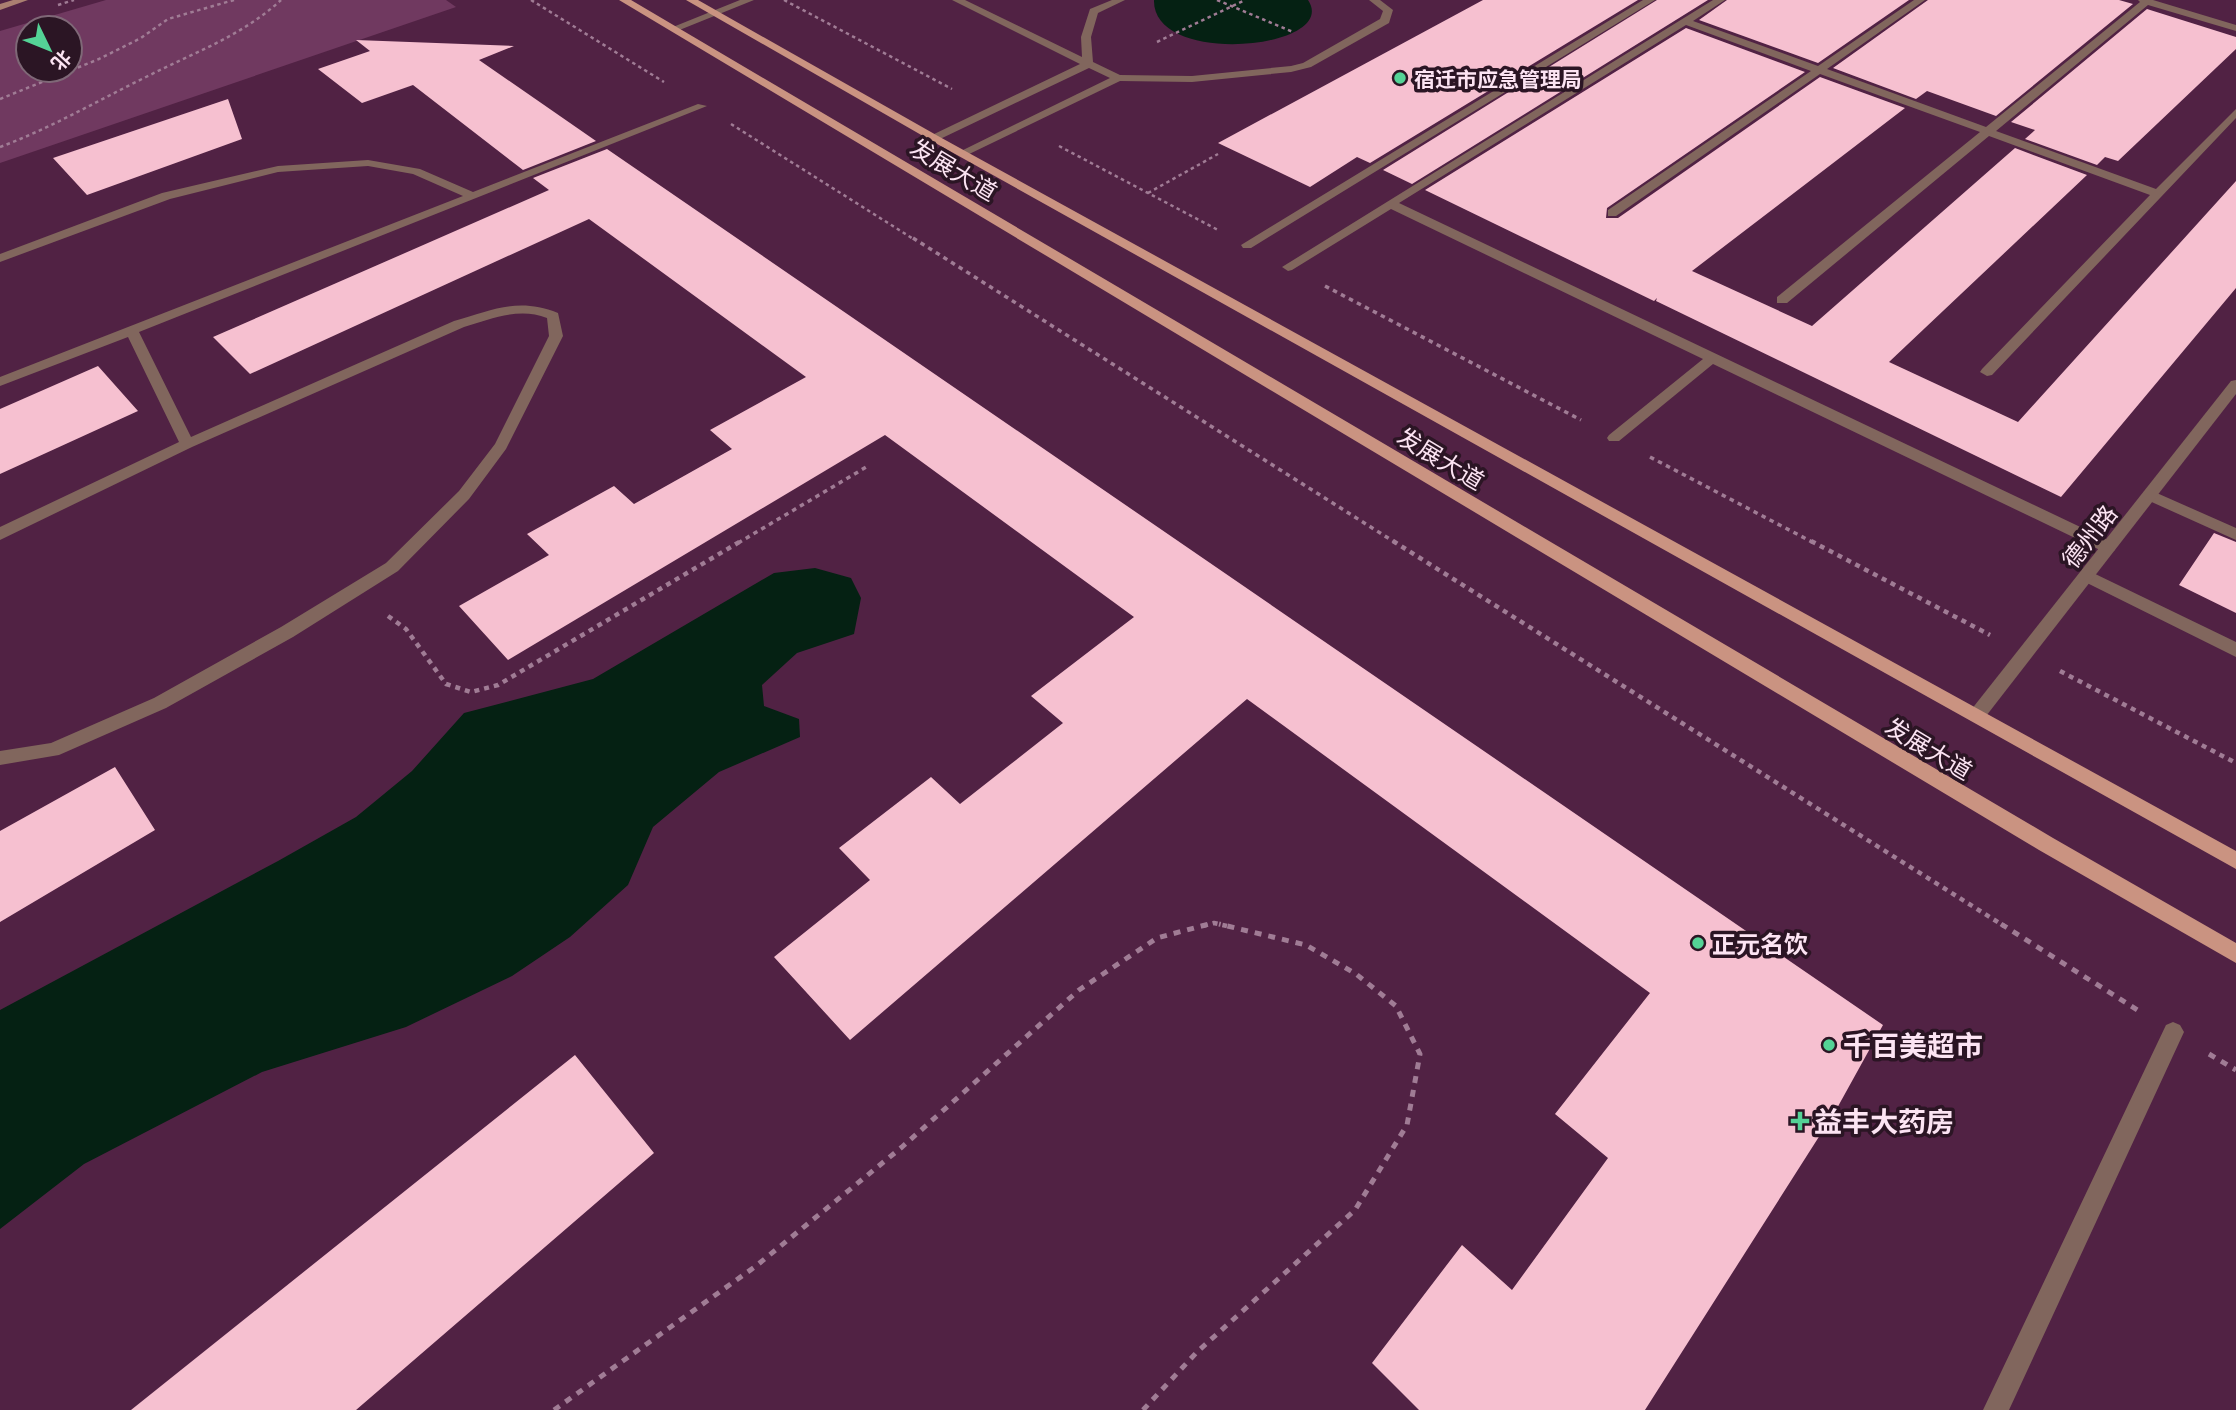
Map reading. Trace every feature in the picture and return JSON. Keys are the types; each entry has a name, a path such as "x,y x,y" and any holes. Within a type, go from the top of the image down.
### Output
{"main road":[{"path":"0,7 23,0"},
{"name":"发展大道","path":"624,0 2046,845 2236,954"},
{"name":"发展大道","path":"691,0 934,138 2236,861"}],"street":[{"path":"673,29 749,0"},
{"path":"957,0 1118,78 1192,79 1232,77 1307,65 1385,21 1388,10 1374,0"},
{"path":"1088,64 1086,37 1094,11 1120,0"},
{"path":"1247,245 1650,0"},
{"path":"1288,267 1720,0"},
{"path":"1612,214 1920,0"},
{"path":"1782,300 2145,1 2236,28"},
{"path":"1684,21 2157,193"},
{"path":"934,138 1088,64"},
{"path":"963,154 1118,78"},
{"path":"0,382 702,106"},
{"path":"1987,372 2236,112"},
{"path":"2222,127 2236,132"},
{"path":"0,258 166,196 278,169 368,163 416,171 473,196"},
{"path":"1391,204 2108,547"},
{"path":"0,534 187,444 459,324 500,312 533,308 553,316 556,336 501,446 464,495 392,567 287,632 160,703 53,750 0,758"},
{"path":"131,330 187,444"},
{"path":"1614,438 1712,358"},
{"name":"德州路","path":"1977,715 2236,384"},
{"path":"2150,495 2236,534"},
{"path":"2087,576 2236,650"},
{"path":"1996,1410 2173,1032"}],"path":[{"path":"0,99 99,59 141,38 168,19 234,0"},
{"path":"0,147 79,115 140,79 238,31 271,10 281,0"},
{"path":"531,0 2236,1070"},
{"path":"784,0 993,110"},
{"path":"1217,0 1298,34"},
{"path":"1173,34 1245,0"},
{"path":"1021,125 1247,245"},
{"path":"1148,193 1217,154"},
{"path":"1288,267 2236,763"},
{"path":"381,610 406,629 446,684 471,692 498,685 868,466"},
{"path":"554,1410 756,1266 902,1146 1080,990 1157,938 1214,923 1306,945 1356,974 1396,1006 1420,1054 1407,1125 1355,1210 1197,1352 1143,1410"}],"shaded area":[{"path":"106,0 446,0 456,7 0,163 0,31 14,27 14,84 84,84 84,14 58,14"},
{"path":"1154,0 1308,0 1311,17 1298,30 1273,39 1243,44 1211,43 1182,36 1161,22"},
{"path":"815,568 851,578 861,598 854,634 797,653 762,685 764,706 799,719 800,737 719,772 653,827 628,885 570,937 512,976 406,1027 262,1072 84,1164 0,1229 0,1010 356,817 412,771 464,713 593,679 774,573"}],"building":[{"path":"1483,0 1638,0 1370,163 1357,157 1310,187 1218,143"},
{"path":"1657,0 1708,0 1412,184 1383,170"},
{"path":"1727,0 1909,0 1818,63 1699,20"},
{"path":"1928,0 2119,0 2133,4 1996,116 1927,91 1916,99 1833,68"},
{"path":"2147,9 2236,37 2236,49 2118,161 2105,157 2097,165 2025,139 2035,130 2011,122"},
{"path":"1686,28 1805,72 1607,208 1606,218 1618,218 1820,77 1905,108 1692,271 1812,326 2015,148 2087,175 1889,362 2018,422 2236,181 2236,288 2061,497 1656,301 1657,298 1654,301 1425,190"},
{"path":"356,40 514,46 479,60 596,141 523,170 413,85 362,103 318,69 370,51"},
{"path":"228,99 242,139 87,195 53,158"},
{"path":"607,149 1883,1025 1836,1110 1645,1410 1419,1410 1372,1363 1462,1245 1512,1290 1608,1158 1555,1114 1650,993 1247,699 850,1040 774,957 870,880 839,848 931,777 960,804 1063,723 1031,696 1134,617 885,435 508,660 459,606 549,555 527,534 614,486 634,504 732,449 710,430 806,377 589,219 250,374 213,337 549,190 533,178"},
{"path":"98,366 138,411 0,474 0,409"},
{"path":"2214,533 2236,542 2236,613 2179,585"},
{"path":"115,767 155,830 0,922 0,831"},
{"path":"575,1055 654,1153 356,1410 131,1410"}],"place":[{"name":"宿迁市应急管理局","path":"1400,78"},
{"name":"正元名饮","path":"1698,943"},
{"name":"千百美超市","path":"1829,1045"},
{"name":"益丰大药房","path":"1800,1121"}]}
